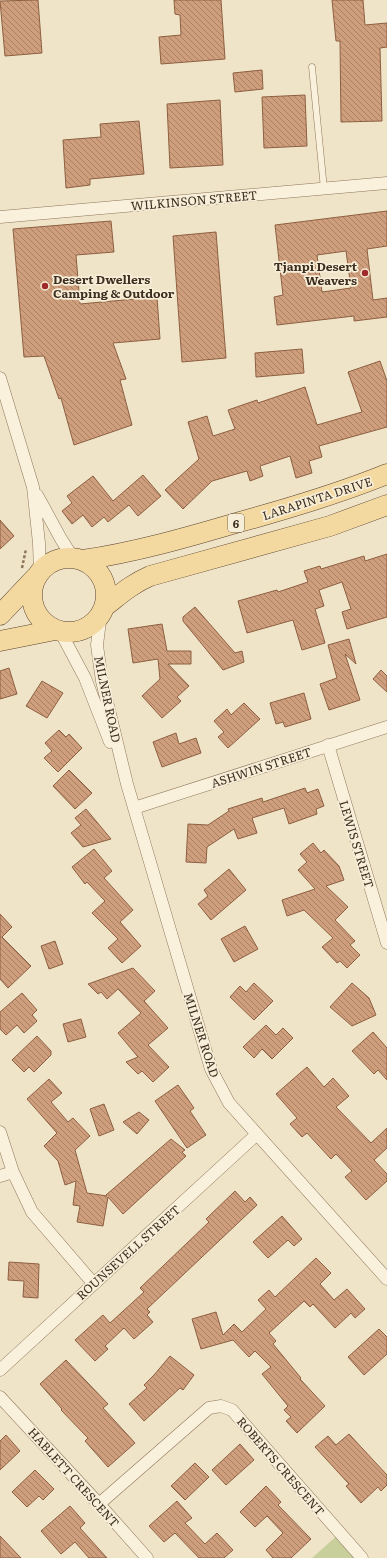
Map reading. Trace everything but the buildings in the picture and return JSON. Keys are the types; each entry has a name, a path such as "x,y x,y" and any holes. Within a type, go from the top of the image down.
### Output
{"main road":[{"name":"LARAPINTA DRIVE","path":"78,559 131,552 165,544 294,507 387,474"},
{"name":"6","path":"0,641 58,630 70,632 82,630 92,624 103,610 125,590 136,582 150,576 330,526 387,505"},
{"name":"6","path":"0,615 44,567 64,558 78,559"},
{"path":"78,559 93,567 100,576 105,587 106,599 103,610"},
{"path":"38,575 32,587 34,609 40,619 58,630"}],"street":[{"name":"WILKINSON STREET","path":"0,218 387,183"},
{"path":"0,378 33,487 39,543 38,575"},
{"path":"33,487 61,539 78,559"},
{"name":"MILNER ROAD","path":"103,610 98,639 102,681 127,784 211,1069 228,1103 387,1279"},
{"name":"MILNER ROAD","path":"58,630 88,685 127,784"},
{"name":"ASHWIN STREET","path":"134,808 387,727"},
{"name":"LEWIS STREET","path":"328,745 387,943"},
{"path":"0,1132 13,1172 32,1212 93,1283"},
{"name":"ROUNSEVELL STREET","path":"0,1370 256,1135"},
{"path":"0,1176 13,1172"},
{"name":"HABLETT CRESCENT","path":"0,1397 99,1504 146,1558"},
{"name":"ROBERTS CRESCENT","path":"99,1504 210,1408 221,1406 232,1410 362,1558"}],"lane":[{"path":"312,67 324,189"}],"green space":[{"path":"340,1533 362,1558 312,1558"}],"place":[{"name":"Tjanpi Desert Weavers","path":"365,273"},
{"name":"Desert Dwellers Camping & Outdoor","path":"45,286"}]}
